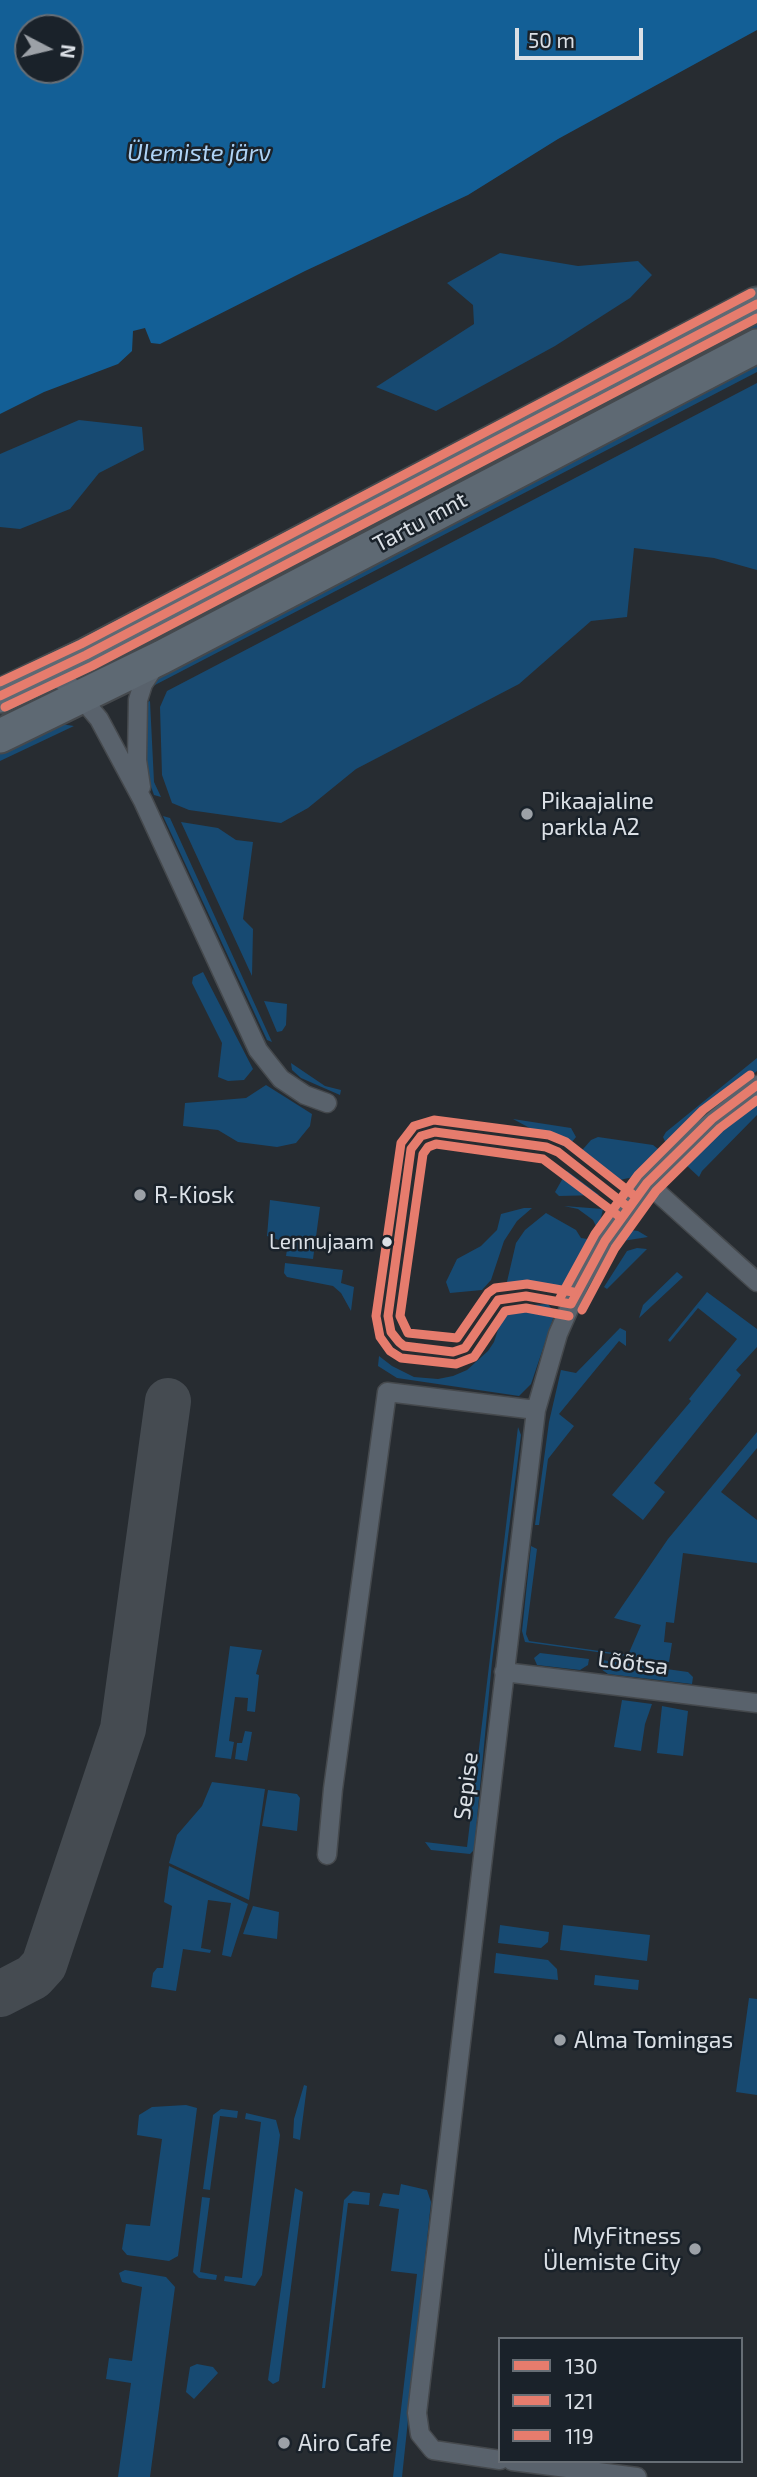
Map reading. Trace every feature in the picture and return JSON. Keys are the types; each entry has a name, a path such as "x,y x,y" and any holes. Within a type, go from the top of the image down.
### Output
{"highway":[{"name":"Tartu mnt","path":"0,696 757,304"},
{"name":"Tartu mnt","path":"0,737 162,657 757,346"}],"street":[{"path":"143,801 137,760 138,700 143,684 162,657"},
{"path":"43,676 61,680 82,697 99,719 143,801 258,1051 281,1079 305,1095 327,1102"},
{"name":"Sepise","path":"498,2460 438,2452 424,2441 417,2426 445,2168 536,1410 558,1334 580,1283 604,1241 647,1183 712,1119 757,1085"},
{"path":"647,1183 757,1282"},
{"path":"327,1855 335,1776 387,1392 536,1410"},
{"name":"Lõõtsa","path":"504,1672 757,1703"},
{"path":"528,2463 637,2477"}],"shaded area":[{"path":"500,253 578,266 638,261 652,275 630,298 555,346 436,411 376,387 474,324 473,305 447,283"},
{"path":"757,318 757,328 149,646 150,639"},
{"path":"757,362 757,372 153,686 162,673"},
{"path":"757,383 757,570 714,558 634,548 627,617 591,621 519,684 356,769 308,808 281,823 189,810 172,803 162,775 160,707 167,691"},
{"path":"79,420 142,427 144,450 99,473 70,509 20,529 0,527 0,454"},
{"path":"150,701 154,782 161,797 154,795 144,767 145,703"},
{"path":"61,724 74,726 0,761 0,753"},
{"path":"163,816 170,818 272,1042 267,1040"},
{"path":"181,822 218,828 236,840 253,842 243,919 253,929 252,976"},
{"path":"203,972 253,1069 244,1080 228,1081 218,1077 222,1043 192,983 193,977"},
{"path":"264,1001 287,1004 286,1025 282,1031 277,1032"},
{"path":"757,1058 757,1071 702,1113 667,1146 663,1137 666,1132"},
{"path":"291,1063 325,1086 341,1090 340,1095 301,1078 292,1070"},
{"path":"266,1085 312,1114 310,1126 296,1143 277,1147 238,1142 218,1130 183,1126 185,1103 246,1098"},
{"path":"757,1097 757,1115 699,1177 685,1164 706,1138"},
{"path":"513,1119 571,1128 576,1137 567,1148"},
{"path":"598,1137 653,1145 662,1152 638,1176 615,1181 577,1156 591,1140"},
{"path":"567,1171 599,1195 559,1196 555,1192"},
{"path":"270,1200 320,1207 313,1259 286,1256 288,1243 267,1236"},
{"path":"564,1206 603,1209 598,1230 593,1220 578,1209"},
{"path":"532,1208 517,1221 504,1241 491,1280 482,1290 450,1293 446,1282 457,1259 481,1246 497,1230 501,1214"},
{"path":"546,1213 576,1230 581,1238 593,1240 568,1283 558,1290 506,1286 516,1243 525,1230"},
{"path":"630,1230 638,1231 648,1237 616,1242"},
{"path":"647,1249 607,1289 604,1287 627,1251"},
{"path":"285,1263 343,1270 341,1283 354,1287 351,1311 341,1293 333,1286 287,1277 284,1273"},
{"path":"677,1272 683,1277 639,1318 643,1305"},
{"path":"707,1292 757,1329 757,1347 736,1370 741,1375 654,1483 665,1492 643,1520 612,1495 691,1401 689,1399 737,1339 698,1308 670,1342 668,1340"},
{"path":"548,1304 555,1313 531,1384 519,1396 397,1378 378,1366 379,1356 414,1377 438,1379 453,1376 467,1370 488,1351 494,1342 504,1311 516,1306"},
{"path":"620,1328 626,1331 626,1346 619,1341 559,1414 574,1426 548,1459 539,1525 535,1525 549,1422 561,1370 576,1373"},
{"path":"518,1427 521,1435 492,1662 474,1850 470,1854 431,1850 425,1842 467,1847"},
{"path":"757,1432 757,1448 721,1492 757,1520 757,1563 683,1553 674,1623 666,1622 664,1642 672,1643 669,1662 525,1642 522,1631 531,1546 537,1549 526,1634 529,1641 628,1655 641,1625 614,1618 668,1539"},
{"path":"230,1646 262,1650 256,1674 259,1675 255,1712 247,1711 248,1698 235,1697 229,1741 234,1742 231,1759 215,1757"},
{"path":"540,1653 589,1659 588,1665 580,1670 537,1665 534,1658"},
{"path":"602,1660 688,1672 693,1677 692,1684 608,1674 601,1669"},
{"path":"622,1700 652,1704 645,1724 641,1751 614,1747"},
{"path":"662,1706 688,1711 683,1756 657,1753"},
{"path":"245,1731 252,1732 247,1761 235,1759 237,1743 242,1743"},
{"path":"212,1782 265,1789 249,1900 169,1863 177,1835 202,1806"},
{"path":"268,1790 297,1794 300,1798 297,1831 262,1826"},
{"path":"169,1866 248,1904 231,1957 222,1955 231,1903 208,1900 201,1948 211,1950 210,1953 183,1949 176,1991 151,1987 153,1973 157,1968 163,1968 172,1906 164,1902"},
{"path":"253,1906 279,1912 277,1939 243,1934"},
{"path":"500,1925 549,1932 548,1942 541,1948 498,1943"},
{"path":"563,1925 650,1935 647,1961 560,1950"},
{"path":"496,1953 548,1960 557,1969 558,1980 494,1973"},
{"path":"595,1975 639,1980 638,1990 594,1985"},
{"path":"749,1998 757,1999 757,2095 736,2092"},
{"path":"304,2085 307,2086 300,2140 293,2138 294,2119"},
{"path":"186,2105 197,2108 178,2256 169,2261 127,2255 122,2249 126,2224 150,2226 162,2139 137,2135 139,2115 152,2107"},
{"path":"221,2109 238,2111 237,2118 220,2116 210,2190 203,2189 213,2115"},
{"path":"246,2113 276,2120 280,2135 262,2275 255,2286 224,2281 225,2276 242,2278 261,2122 245,2119"},
{"path":"401,2184 427,2190 431,2202 402,2477 393,2477 417,2274 391,2271 399,2209 379,2206 383,2193 399,2195"},
{"path":"295,2188 303,2192 279,2381 273,2384 268,2380"},
{"path":"353,2191 370,2193 369,2205 348,2203 325,2388 322,2388 344,2200"},
{"path":"202,2197 210,2198 200,2272 217,2275 216,2280 199,2278 193,2272"},
{"path":"125,2270 166,2277 175,2287 150,2477 118,2477 131,2383 106,2379 109,2358 132,2361 142,2287 122,2282 119,2273"},
{"path":"197,2364 213,2367 218,2373 194,2399 186,2392 190,2367"}],"water":[{"name":"Ülemiste järv","path":"0,0 757,0 757,30 558,139 468,195 305,271 160,344 151,343 145,328 133,331 132,351 118,364 44,392 0,414"}],"taxiway":[{"path":"0,1994 33,1977 44,1965 123,1729 168,1401"}],"transit line":[{"name":"119","path":"0,682 81,644 751,293"},
{"name":"130","path":"0,696 86,655 757,304"},
{"name":"121","path":"5,707 92,666 757,318"},
{"name":"119","path":"560,1298 595,1234 638,1175 703,1110 750,1075"},
{"name":"130","path":"571,1304 605,1241 647,1183 712,1119 757,1085"},
{"name":"121","path":"582,1310 615,1248 656,1191 720,1128 757,1100"},
{"name":"119","path":"569,1316 526,1308 505,1311 474,1357 456,1364 401,1358 390,1351 380,1337 376,1316 401,1143 414,1126 434,1120 549,1135 566,1142 636,1197"},
{"name":"130","path":"571,1304 526,1296 498,1300 465,1348 453,1352 404,1346 399,1342 391,1332 388,1316 411,1149 421,1136 435,1132 546,1147 558,1152 628,1207"},
{"name":"121","path":"573,1292 527,1284 495,1288 488,1293 457,1338 408,1333 400,1316 423,1154 428,1147 436,1144 543,1159 620,1217"}],"place":[{"name":"Pikaajaline parkla A2","path":"527,814"},
{"name":"R-Kiosk","path":"140,1195"},
{"name":"Lennujaam","path":"387,1242"},
{"name":"Alma Tomingas","path":"560,2040"},
{"name":"MyFitness Ülemiste City","path":"695,2249"},
{"name":"Airo Cafe","path":"284,2443"}]}
